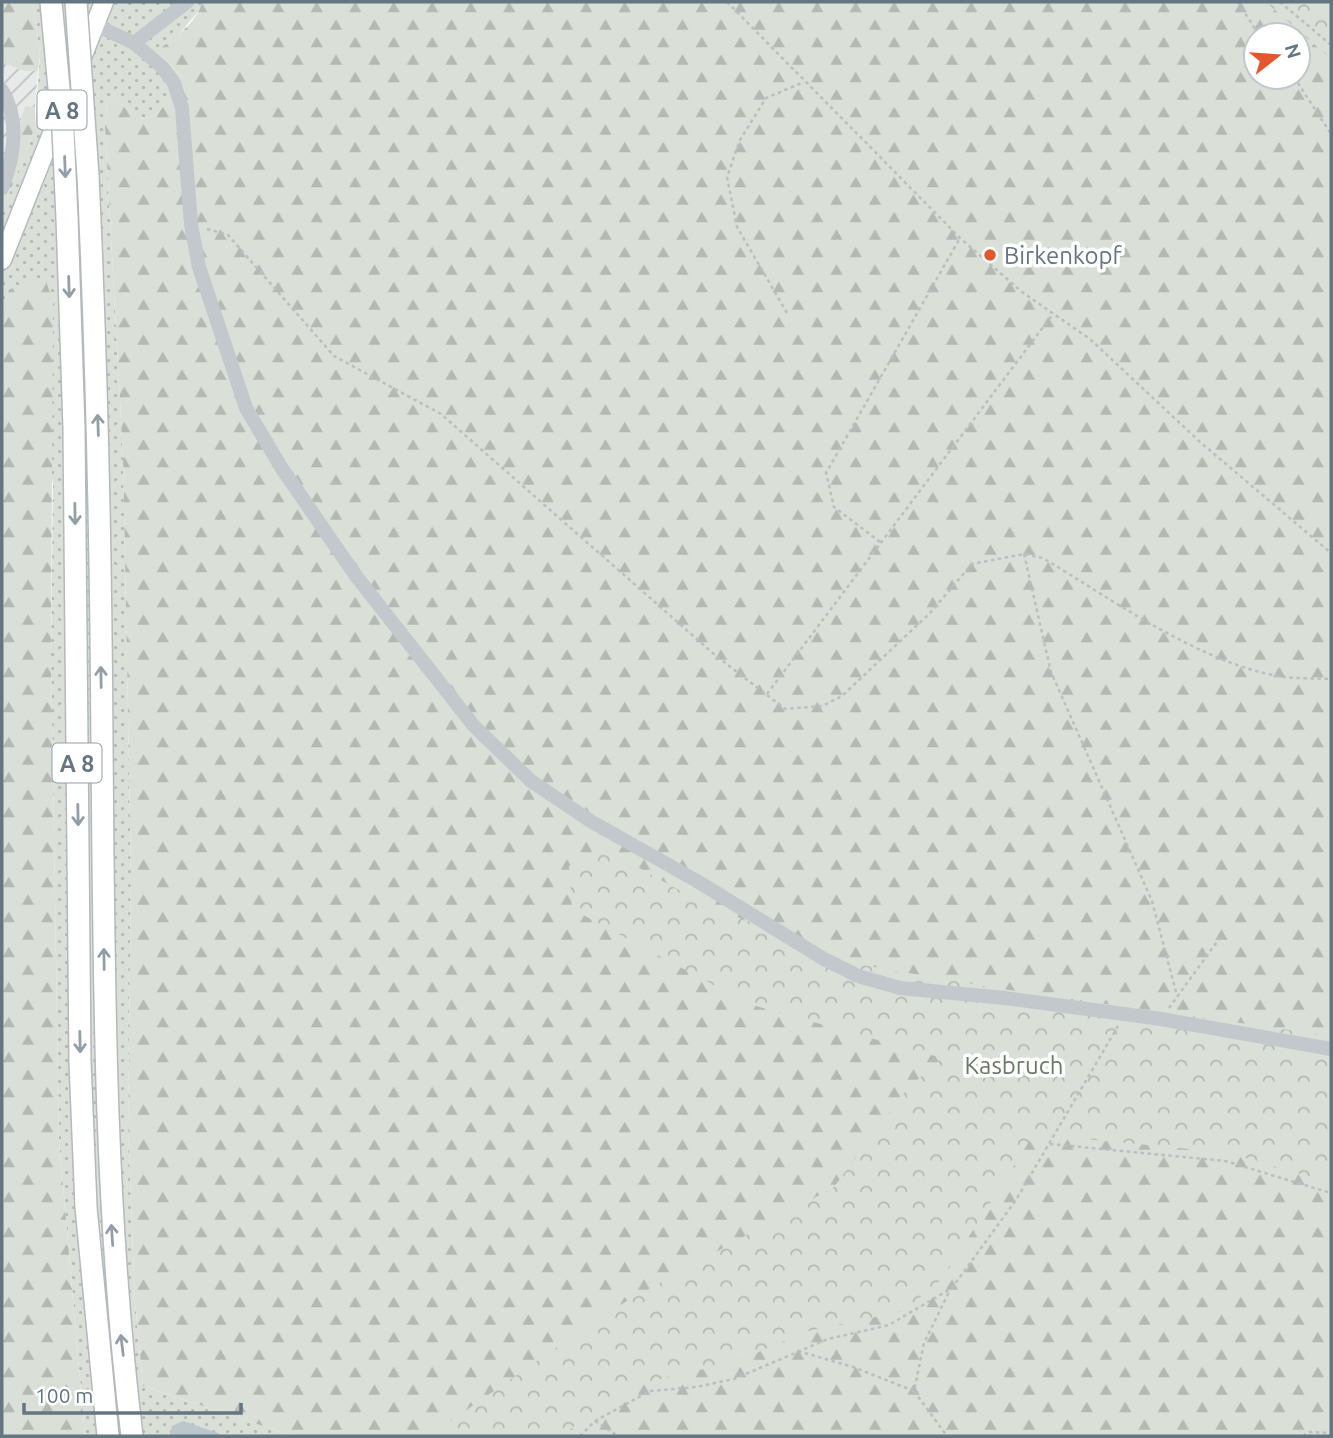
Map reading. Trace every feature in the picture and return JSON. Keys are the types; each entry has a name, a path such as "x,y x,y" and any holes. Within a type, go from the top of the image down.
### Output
{"highway":[{"name":"A 8","path":"51,2 63,131 74,428 80,1062 94,1307 108,1436"},
{"name":"A 8","path":"76,2 88,176 98,431 105,1061 117,1303 132,1436"}],"main road":[{"path":"2,260 93,24 104,2"}],"lane":[{"path":"134,43 187,2"},
{"path":"93,24 134,43 162,67 178,96 185,142 191,224 199,267 246,408 281,467 356,576 474,726 531,781 592,822 697,881 824,960 858,976 900,988 1161,1019 1331,1049"},
{"path":"2,90 13,127 12,161 2,188"}],"path":[{"path":"727,2 804,82 882,155 960,238 1022,292 1090,339 1200,442 1331,553"},
{"path":"1238,2 1250,21"},
{"path":"1280,2 1331,45"},
{"path":"787,313 737,227 727,177 740,140 766,98 804,82"},
{"path":"1303,91 1331,134"},
{"path":"191,224 228,235 334,356 441,414 705,647 785,709 822,706 842,696 930,613 972,564 1024,554 1043,558 1160,629 1227,660 1277,676 1331,679"},
{"path":"880,542 834,507 826,473 960,238"},
{"path":"767,694 1053,314"},
{"path":"1024,554 1051,672 1152,901 1177,996"},
{"path":"1161,1019 1223,935"},
{"path":"914,1391 924,1343 951,1288 1016,1200 1115,1036 1122,1014"},
{"path":"1048,1144 1225,1161 1331,1193"},
{"path":"580,1436 595,1420 650,1391 696,1387 734,1379 828,1339 889,1325 951,1288"},
{"path":"798,1351 853,1367 914,1391 947,1436"},
{"path":"595,1420 618,1436"},
{"path":"1303,1436 1309,1432 1331,1433"}],"shaded area":[{"path":"2,63 25,71 38,71 35,107 25,106 2,182"},
{"path":"183,1421 220,1436 170,1436 172,1426"}],"green space":[{"path":"2,2 33,2 40,55 38,71 25,71 2,63"},
{"path":"33,2 202,2 201,8 175,39 162,47 162,56 180,75 182,87 154,116 140,119 116,100 107,105 105,126 123,456 131,876 128,1126 135,1302 143,1386 293,1436 85,1436 59,1140 51,657 53,483 9,290 2,307 2,212 35,127 40,55"},
{"path":"202,2 1331,2 1331,1436 293,1436 143,1386 135,1302 128,1126 131,876 123,456 105,126 107,105 116,100 141,119 154,116 182,87 180,75 162,56 162,47 197,15"},
{"path":"1266,2 1331,2 1331,59 1312,42 1312,21 1288,21"},
{"path":"25,106 35,107 35,127 2,212 2,182"},
{"path":"32,278 46,281 53,302 51,657 59,1140 85,1436 2,1436 2,307 9,290"},
{"name":"Kasbruch","path":"603,848 697,900 846,962 995,988 1331,1036 1331,1183 1230,1153 1034,1134 942,1279 904,1311 808,1331 728,1365 676,1374 619,1393 561,1436 429,1436 609,1311 834,1187 906,1090 942,1058 749,1004 572,909 569,866"}],"place":[{"name":"Birkenkopf","path":"990,255"}]}
